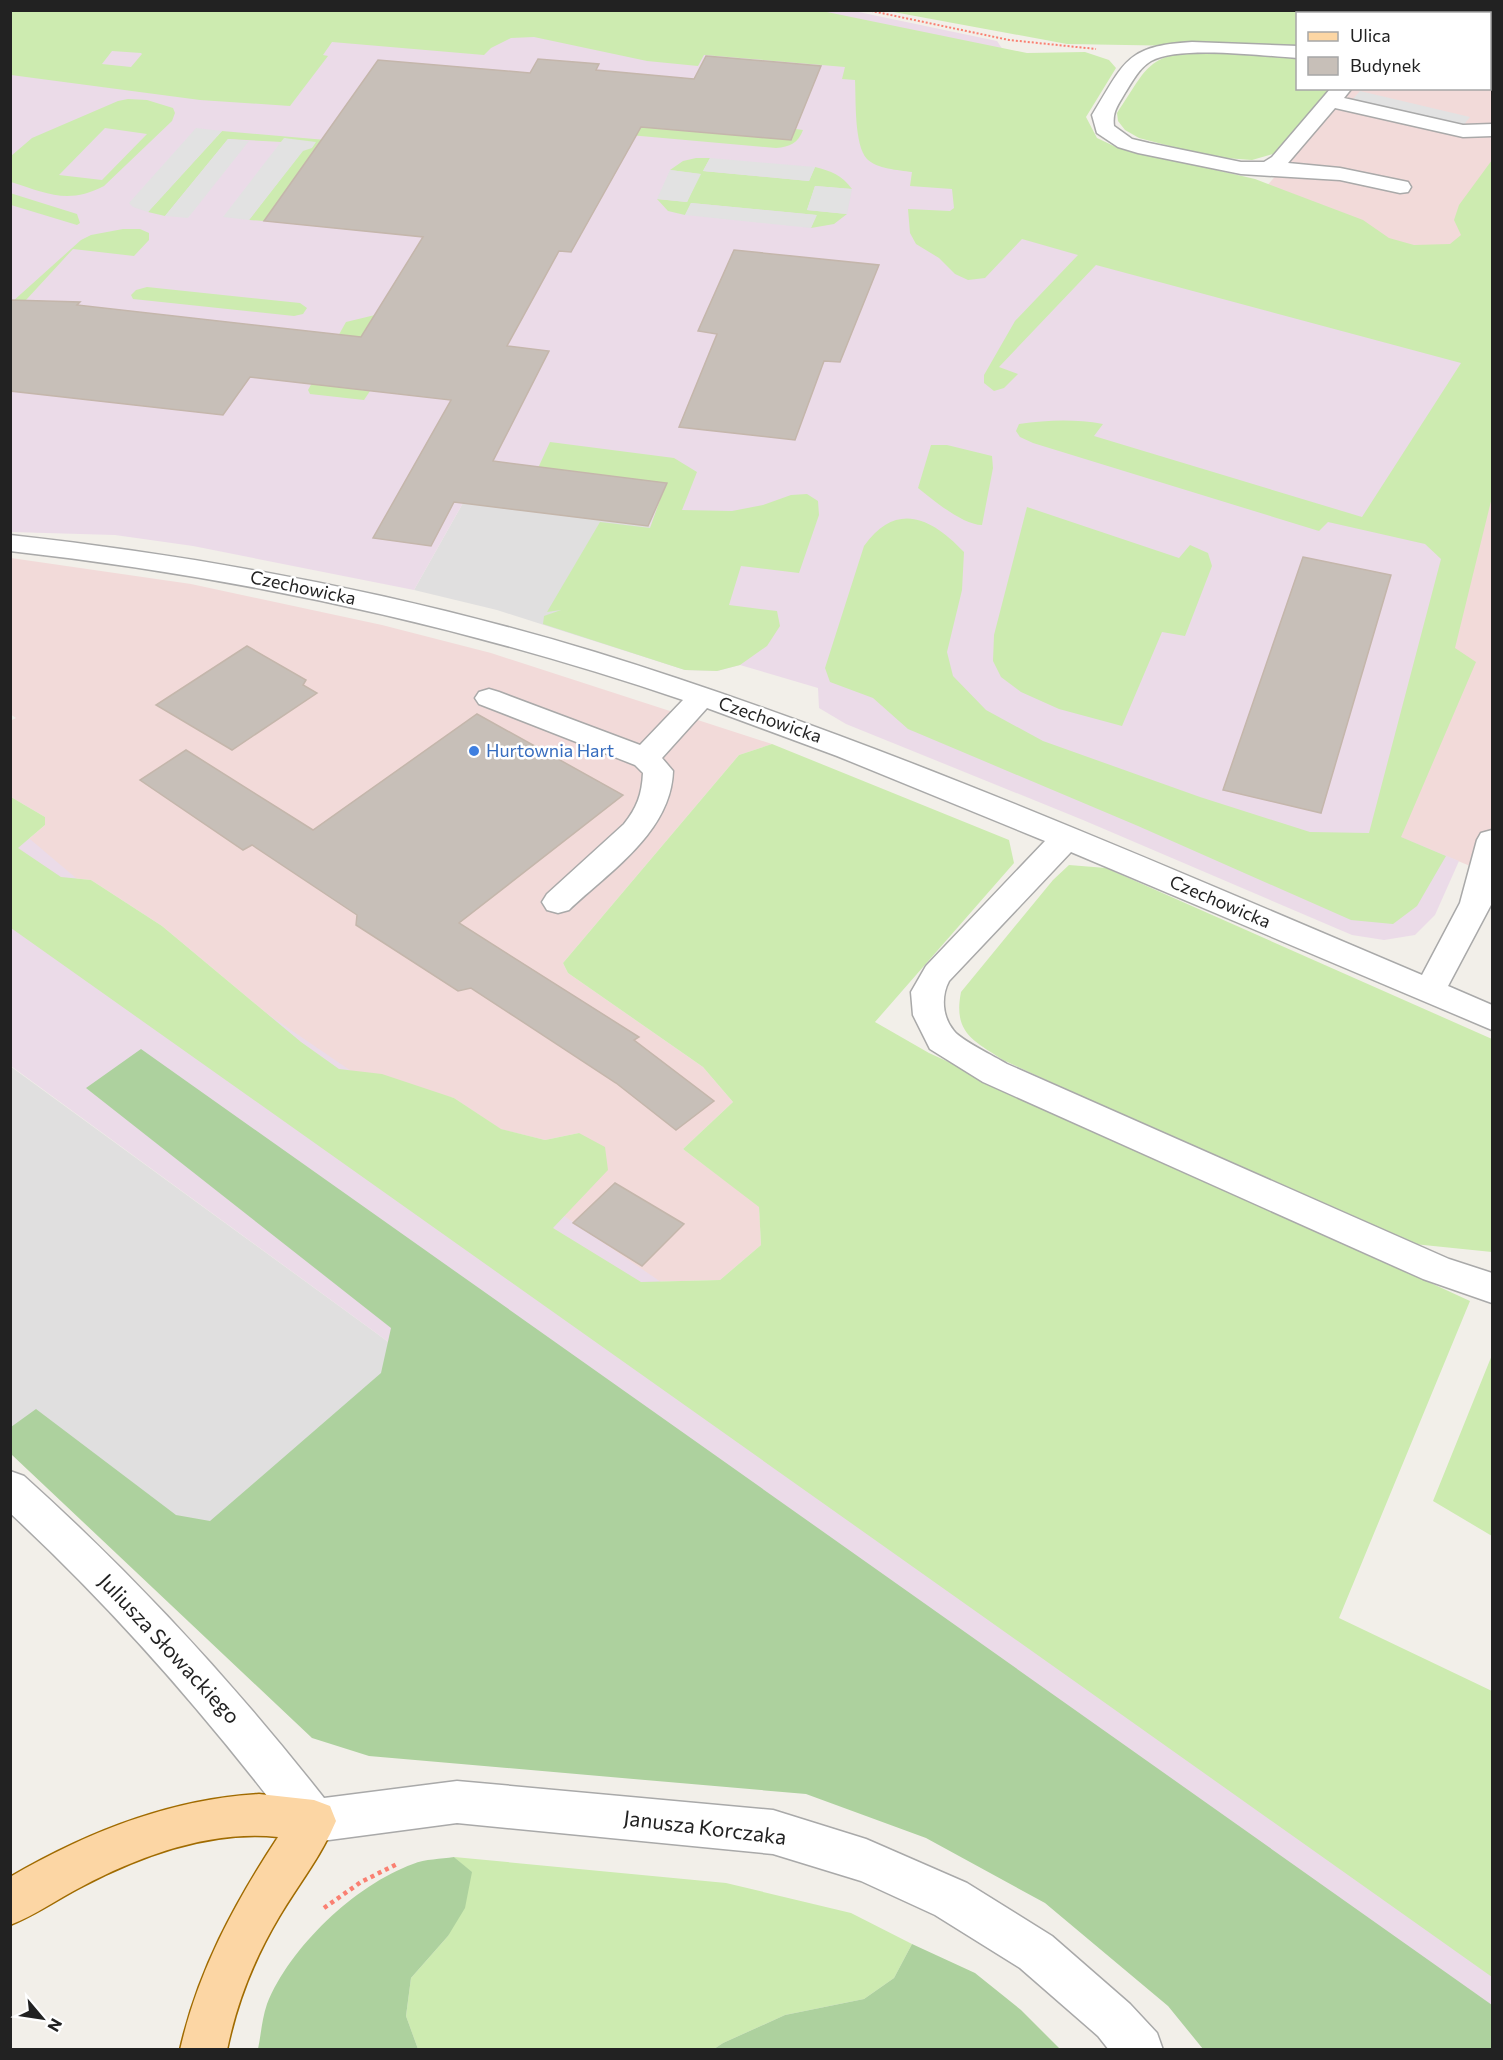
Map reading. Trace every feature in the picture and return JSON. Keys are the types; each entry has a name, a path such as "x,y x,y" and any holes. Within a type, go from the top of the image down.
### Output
{"main road":[{"path":"10,1903 47,1880 116,1847 165,1830 217,1819 260,1815 314,1821 252,1917 226,1967 209,2015 203,2049"}],"street":[{"path":"1296,52 1172,48 1150,52 1140,58 1102,115 1104,129 1112,136 1145,149 1241,168 1340,174 1400,187"},
{"path":"1269,168 1279,161 1336,95 1462,131 1492,130"},
{"name":"Czechowicka","path":"10,543 146,559 310,588 504,636 660,682 836,743 1492,1018"},
{"path":"645,758 702,696"},
{"path":"489,698 645,758 658,771 658,794 645,818 635,831 558,902"},
{"path":"1066,838 938,974 927,992 929,1015 942,1040 995,1073 1436,1269 1491,1297"},
{"path":"1429,991 1484,907 1492,840"},
{"name":"Juliusza Słowackiego","path":"10,1488 136,1608 228,1712 314,1821"},
{"name":"Janusza Korczaka","path":"314,1821 457,1802 773,1832 866,1861 951,1899 1036,1952 1114,2020 1140,2049"}],"path":[{"path":"867,10 998,38 1066,48 1150,52"},
{"path":"316,1917 322,1909 361,1881 400,1863"}],"shaded area":[{"path":"849,10 997,41 1103,197 1492,321 1391,833 1459,861 1435,915 1415,935 1384,940 1352,935 1083,820 846,724 819,708 818,688 740,665 717,671 685,670 746,540 648,526 666,483 565,470 468,494 414,590 193,546 115,535 11,532 10,11"},
{"path":"1492,65 1492,220 1458,261 1380,246 1265,188 1351,90 1491,90"},
{"path":"1360,91 1470,117 1462,127 1351,101"},
{"path":"196,128 222,131 148,212 133,207 129,203"},
{"path":"284,138 316,142 312,148 303,151 249,220 223,217"},
{"path":"228,139 249,141 188,218 165,216"},
{"path":"710,158 815,167 809,181 703,171"},
{"path":"670,170 701,174 687,202 657,199"},
{"path":"815,186 852,189 847,214 807,210"},
{"path":"691,203 817,215 811,228 685,215"},
{"path":"1492,447 1492,875 1390,833"},
{"path":"564,470 667,483 746,540 685,670 497,610 414,590 468,494"},
{"path":"11,558 191,584 382,625 491,653 772,744 739,755 563,963 568,973 703,1067 733,1102 683,1149 759,1206 761,1245 720,1280 641,1282 552,1228 579,1133 545,1140 500,1129 454,1098 339,1069 301,1042 162,926 91,880 61,877 18,848 45,825 45,817 11,797 10,721 16,718 10,714"},
{"path":"11,823 109,906 818,1389 1492,1819 1492,2049 409,1357 11,1066"},
{"path":"10,1066 409,1357 177,1565 11,1431"}],"green space":[{"path":"11,11 822,11 1027,53 1085,52 1109,60 1116,68 1086,117 1097,138 1116,147 1255,179 1363,220 1389,238 1414,245 1450,244 1461,235 1454,220 1459,205 1492,160 1492,497 1455,648 1476,662 1401,837 1446,856 1417,906 1393,924 1351,920 1138,826 908,729 873,698 830,682 825,668 864,546 876,532 888,523 901,519 914,519 939,530 964,552 962,590 947,652 953,676 986,710 1043,741 1200,797 1310,832 1369,833 1441,559 1425,544 1328,522 1319,531 1033,443 1020,437 1016,431 1019,424 1040,422 1071,421 1103,424 1094,436 1362,517 1461,363 1096,265 999,367 1018,374 1004,388 994,391 984,383 984,375 1015,321 1078,255 1022,239 985,278 968,280 955,274 939,258 916,244 910,233 908,209 950,211 954,208 952,189 910,186 912,172 882,167 867,159 858,133 855,80 842,79 845,67 704,55 698,66 647,61 534,37 511,38 491,48 484,55 332,42 323,55 328,56 290,106 200,100 11,75","holes":["112,51 141,53 131,67 102,64"]},
{"path":"888,11 1492,11 1492,56 1491,12 1296,12 1296,48 1067,44"},
{"path":"1183,53 1296,56 1296,90 1332,90 1273,154 1252,160 1212,157 1139,138 1125,130 1118,121 1117,113 1142,75 1158,61"},
{"path":"147,100 173,108 175,113 172,121 104,186 91,192 68,196 46,193 11,182 11,156 32,138 118,101","holes":["105,128 147,134 102,180 59,175"]},
{"path":"615,119 662,129 791,140 796,129 803,130 793,144 776,148 607,133"},
{"path":"222,131 326,140 314,151 264,221 249,220 303,150 285,138 282,142 228,139 165,216 148,212"},
{"path":"710,158 703,171 809,181 815,167 826,170 836,174 852,189 815,186 807,210 847,214 834,224 811,228 816,215 691,203 685,215 668,211 657,199 687,202 700,174 670,170 683,161"},
{"path":"10,193 77,214 80,223 77,225 11,205"},
{"path":"123,229 140,229 149,233 149,240 134,256 73,249 26,300 20,300 14,306 12,302 81,240 91,235"},
{"path":"147,287 300,303 307,308 303,314 294,316 133,299 131,295 136,290"},
{"path":"375,315 331,386 370,391 364,400 310,394 308,390 346,322"},
{"path":"550,442 674,458 697,472 682,510 732,511 763,505 791,495 807,494 818,501 819,515 799,573 741,566 729,605 777,611 780,626 767,646 740,665 717,671 685,670 543,624 544,616 561,610 547,612 600,522 650,528 666,483 565,470 533,479"},
{"path":"931,445 947,445 992,456 993,468 982,525 957,516 918,488"},
{"path":"1027,507 1179,558 1190,545 1208,553 1212,566 1185,636 1162,632 1122,726 1059,709 1021,692 1001,677 993,661 994,635"},
{"path":"772,744 1009,840 1014,863 875,1022 929,1053 1470,1301 1339,1618 1492,1691 1492,1977 11,928 11,797 45,817 45,825 18,848 61,877 91,880 162,926 301,1042 339,1069 382,1074 454,1098 501,1129 545,1140 579,1133 605,1147 608,1170 553,1228 641,1282 720,1280 761,1245 759,1207 683,1149 733,1102 703,1067 568,973 563,963 739,755"},
{"path":"1069,865 1106,868 1492,1039 1492,1252 1404,1243 1336,1214 1003,1060 974,1041 963,1026 960,1017 961,992 1053,880"},
{"path":"141,1049 1492,2005 1492,2049 1203,2049 1168,2006 1045,1903 926,1838 806,1794 369,1756 312,1738 11,1454 11,1427 36,1409 176,1515 210,1521 381,1373 391,1328 86,1088"},
{"path":"1492,1355 1492,1536 1433,1501"},
{"path":"454,1857 726,1883 851,1913 912,1944 894,1978 864,1999 785,2015 714,2049 418,2049 406,2016 411,1978 448,1936 471,1872"},
{"path":"454,1857 472,1872 465,1908 448,1936 411,1978 406,2016 418,2049 258,2049 265,2009 277,1982 291,1961 327,1920 347,1902 391,1874 418,1862"},
{"path":"912,1944 975,1973 1021,2010 1060,2049 714,2049 785,2015 864,1999 894,1978"}],"building":[{"path":"706,56 821,66 791,140 641,127 571,252 559,251 507,346 549,351 493,461 667,483 648,526 454,502 431,546 373,538 451,400 250,377 223,415 10,391 10,300 80,302 77,305 361,337 423,237 264,221 378,60 530,73 538,59 599,64 596,70 694,79"},
{"path":"734,250 879,265 840,362 824,361 795,440 679,427 717,334 698,331"},
{"path":"1303,557 1391,575 1321,813 1223,790"},
{"path":"247,646 306,680 303,685 317,693 232,750 156,705"},
{"path":"477,714 623,795 459,923 639,1037 634,1040 714,1101 676,1130 616,1083 471,988 458,991 356,925 357,915 252,845 243,850 140,780 186,750 313,830"},
{"path":"615,1183 684,1224 642,1266 573,1223"}],"place":[{"name":"Hurtownia Hart","path":"474,751"}]}
